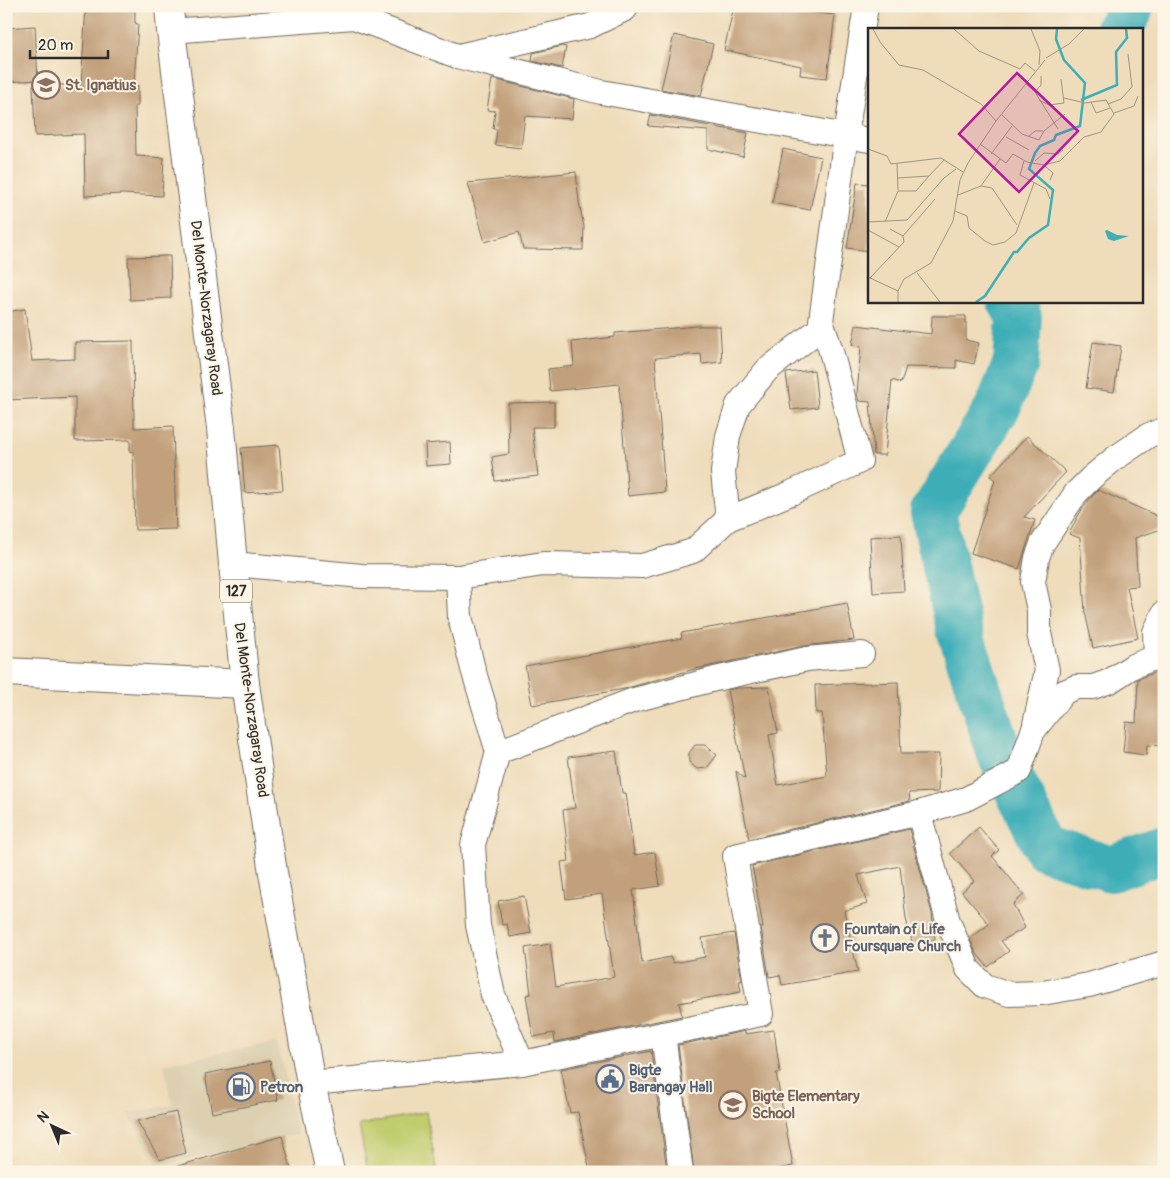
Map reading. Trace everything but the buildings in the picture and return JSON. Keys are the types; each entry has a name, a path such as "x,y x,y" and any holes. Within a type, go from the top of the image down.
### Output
{"main road":[{"name":"Del Monte-Norzagaray Road","path":"170,19 221,428 245,684 273,873 311,1083 330,1172"},
{"path":"6,672 245,684"}],"street":[{"path":"457,56 590,26 625,9 627,6"},
{"path":"233,564 362,576 458,577 543,564 642,566 693,551 728,519 791,493 860,461 832,351 821,321 866,6"},
{"path":"170,19 354,12 457,56 601,92 868,140"},
{"path":"728,519 723,472 728,436 738,405 767,370 822,326"},
{"path":"311,1083 522,1063 761,1014 735,856 918,814 966,799 1019,771 1033,731 1047,670 1039,633 1038,610 1033,582 1037,558 1042,544 1076,493 1091,478 1114,458 1149,435 1164,430"},
{"path":"458,577 460,617 473,669 498,752 473,845 478,925 493,995 522,1063"},
{"path":"1033,731 1064,692 1076,686 1093,687 1110,681 1133,666 1160,657 1155,632 1164,613"},
{"path":"498,752 634,700 715,678 807,658 862,654"},
{"path":"918,814 948,921 968,969 985,986 1009,994 1042,993 1088,985 1164,963"},
{"path":"663,1034 681,1172"}],"shaded area":[{"path":"277,1042 298,1134 158,1166 128,1113 172,1105 164,1064"}],"green space":[{"path":"426,1112 437,1172 368,1172 359,1125"}],"waterway":[{"path":"1119,28 1129,13 1131,6"},
{"path":"1011,302 1019,317 1016,363 998,407 933,512 959,629 1000,755 1046,848 1111,869 1164,850"}],"place":[{"name":"St. Ignatius","path":"46,85"},
{"name":"Fountain of Life Foursquare Church","path":"825,938"},
{"name":"Bigte Barangay Hall","path":"610,1079"},
{"name":"Petron","path":"241,1087"},
{"name":"Bigte Elementary School","path":"733,1105"}]}
